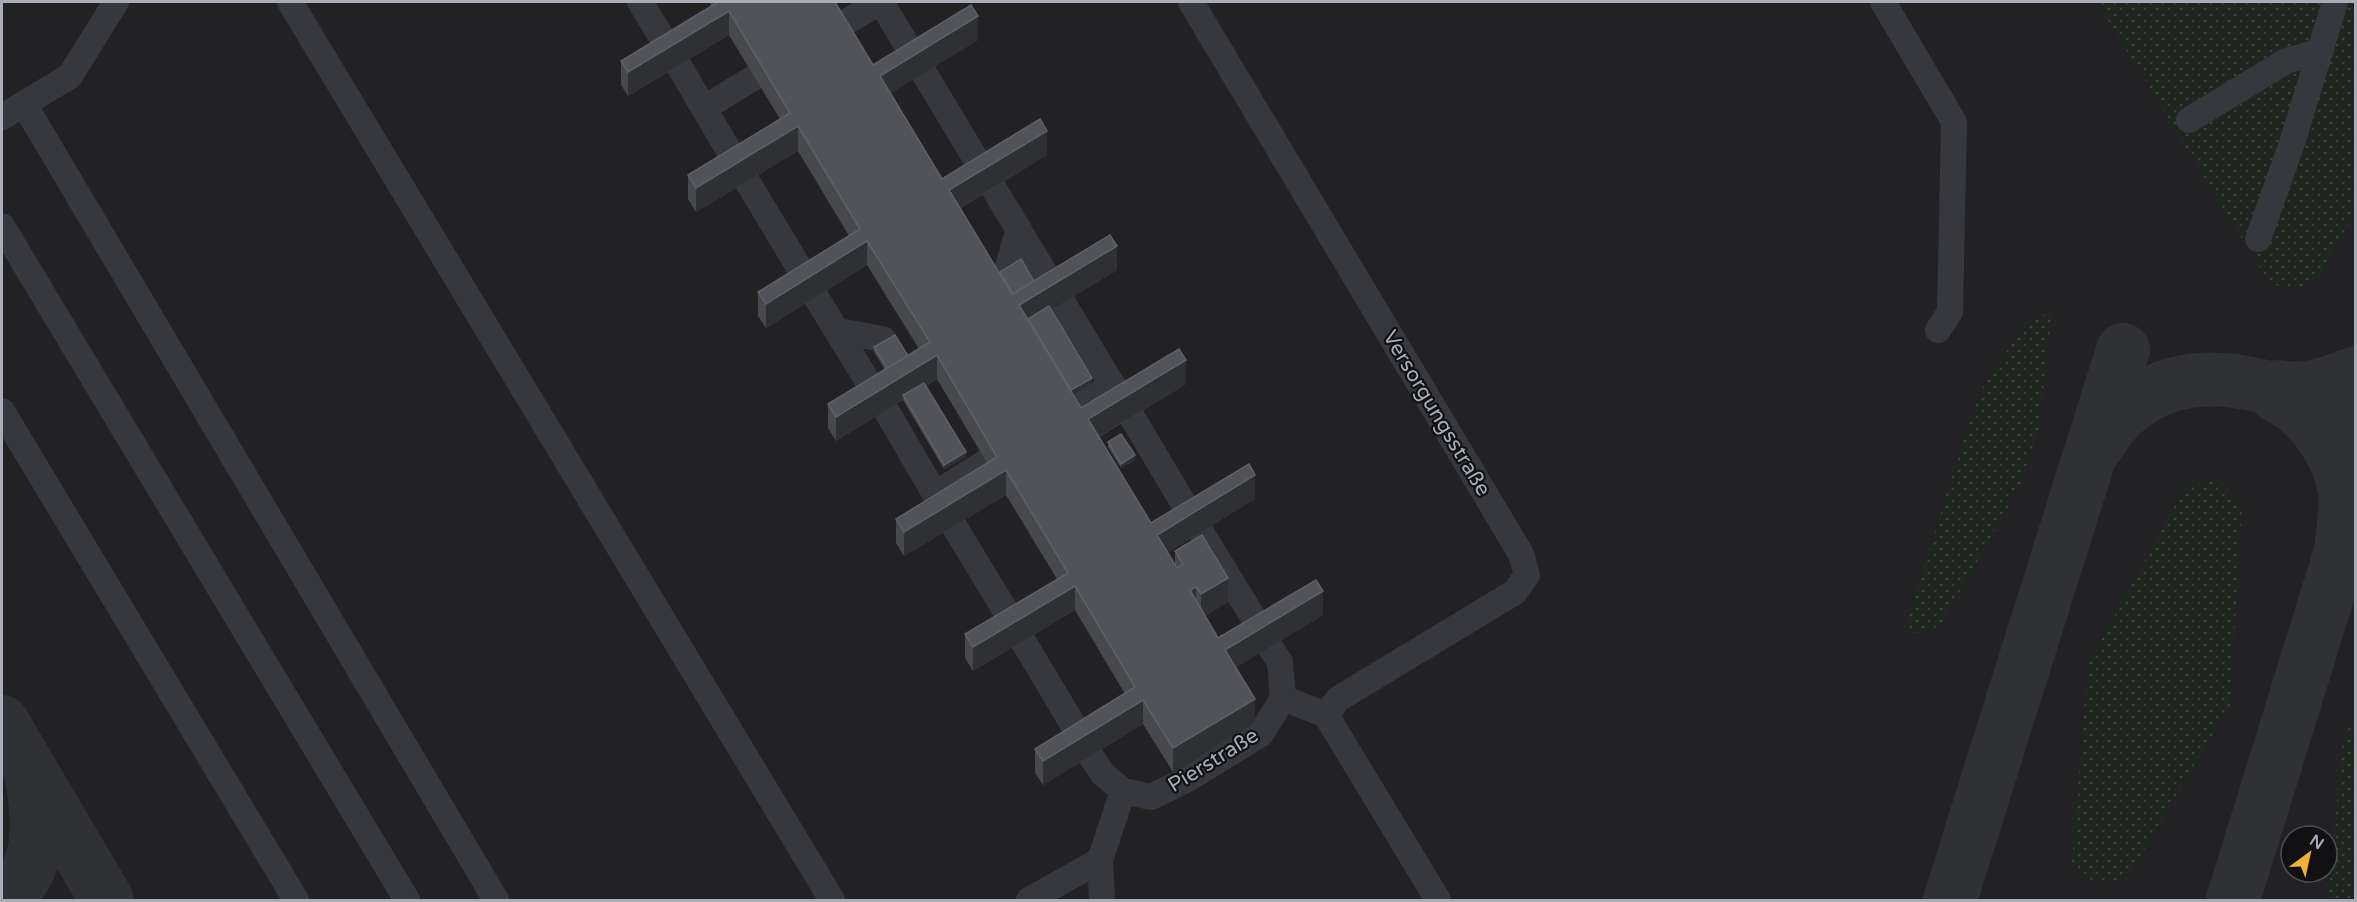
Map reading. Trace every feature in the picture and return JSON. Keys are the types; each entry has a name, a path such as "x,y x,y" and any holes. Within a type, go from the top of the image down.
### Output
{"lane":[{"path":"2,117 69,76 116,2"},
{"path":"290,2 832,900"},
{"path":"640,2 1087,749 1102,773 1123,791 1100,860 1102,900"},
{"path":"837,28 881,2 1280,662 1283,698 1326,715 1438,900"},
{"name":"Versorgungsstraße","path":"1191,2 1521,554 1527,576 1515,591 1338,699 1326,715"},
{"path":"1882,2 1954,122 1950,312 1938,330"},
{"path":"2258,239 2292,143 2335,2"},
{"path":"2189,120 2286,61 2321,51"},
{"path":"704,108 755,77"},
{"path":"24,104 496,900"},
{"path":"2,226 407,900"},
{"path":"1011,270 1008,266 1019,229"},
{"path":"838,331 883,339 886,345"},
{"path":"1081,400 1123,403"},
{"path":"2,411 296,900"},
{"path":"945,511 961,469 987,462"},
{"name":"Pierstraße","path":"1123,791 1151,797 1188,779 1261,734 1283,698"},
{"path":"1029,900 1100,860"}],"shaded area":[{"path":"2,2 2355,2 2355,900 2,900"},
{"path":"2097,2 2355,2 2355,214 2316,278 2301,288 2285,289 2268,281"},
{"path":"2052,309 2039,427 2022,483 1941,624 1923,632 1904,631 1971,417 1986,380 2012,344 2033,322"},
{"path":"2218,478 2242,506 2230,705 2126,880 2095,883 2072,862 2088,664 2185,488"},
{"path":"2355,717 2355,900 2328,900 2329,884 2339,884 2339,824 2335,824 2342,741"}],"building":[{"path":"718,2 835,2 873,65 971,5 978,16 880,76 942,179 1040,119 1047,131 949,190 1012,294 1110,235 1117,246 1019,305 1081,408 1179,349 1186,360 1088,419 1151,523 1249,464 1255,475 1157,535 1177,568 1183,564 1175,551 1202,535 1228,578 1201,594 1196,587 1190,590 1218,638 1316,580 1323,591 1225,650 1255,699 1173,748 1143,700 1043,761 1035,749 1135,687 1075,586 973,647 965,634 1068,573 1006,470 904,532 896,519 997,457 937,355 836,417 828,404 930,342 867,241 766,304 758,292 860,229 798,126 696,188 688,175 790,113 729,11 628,72 621,61"},
{"path":"1021,259 1034,281 1013,294 1000,272"},
{"path":"1049,306 1092,378 1071,390 1028,319"},
{"path":"895,335 908,356 887,368 874,347"},
{"path":"924,383 966,452 944,465 903,395"},
{"path":"1121,434 1135,455 1121,464 1108,442"}],"taxiway":[{"path":"1950,900 2123,350"},
{"path":"2278,387 2309,388 2356,373"},
{"path":"2096,447 2125,411 2152,393 2180,383 2209,379 2268,388 2356,416"},
{"path":"2276,395 2301,412 2312,423 2337,462 2345,492 2342,544"},
{"path":"2233,900 2356,503"},
{"path":"2,722 107,900"},
{"path":"9,900 29,868 33,857 37,835 32,778"}]}
